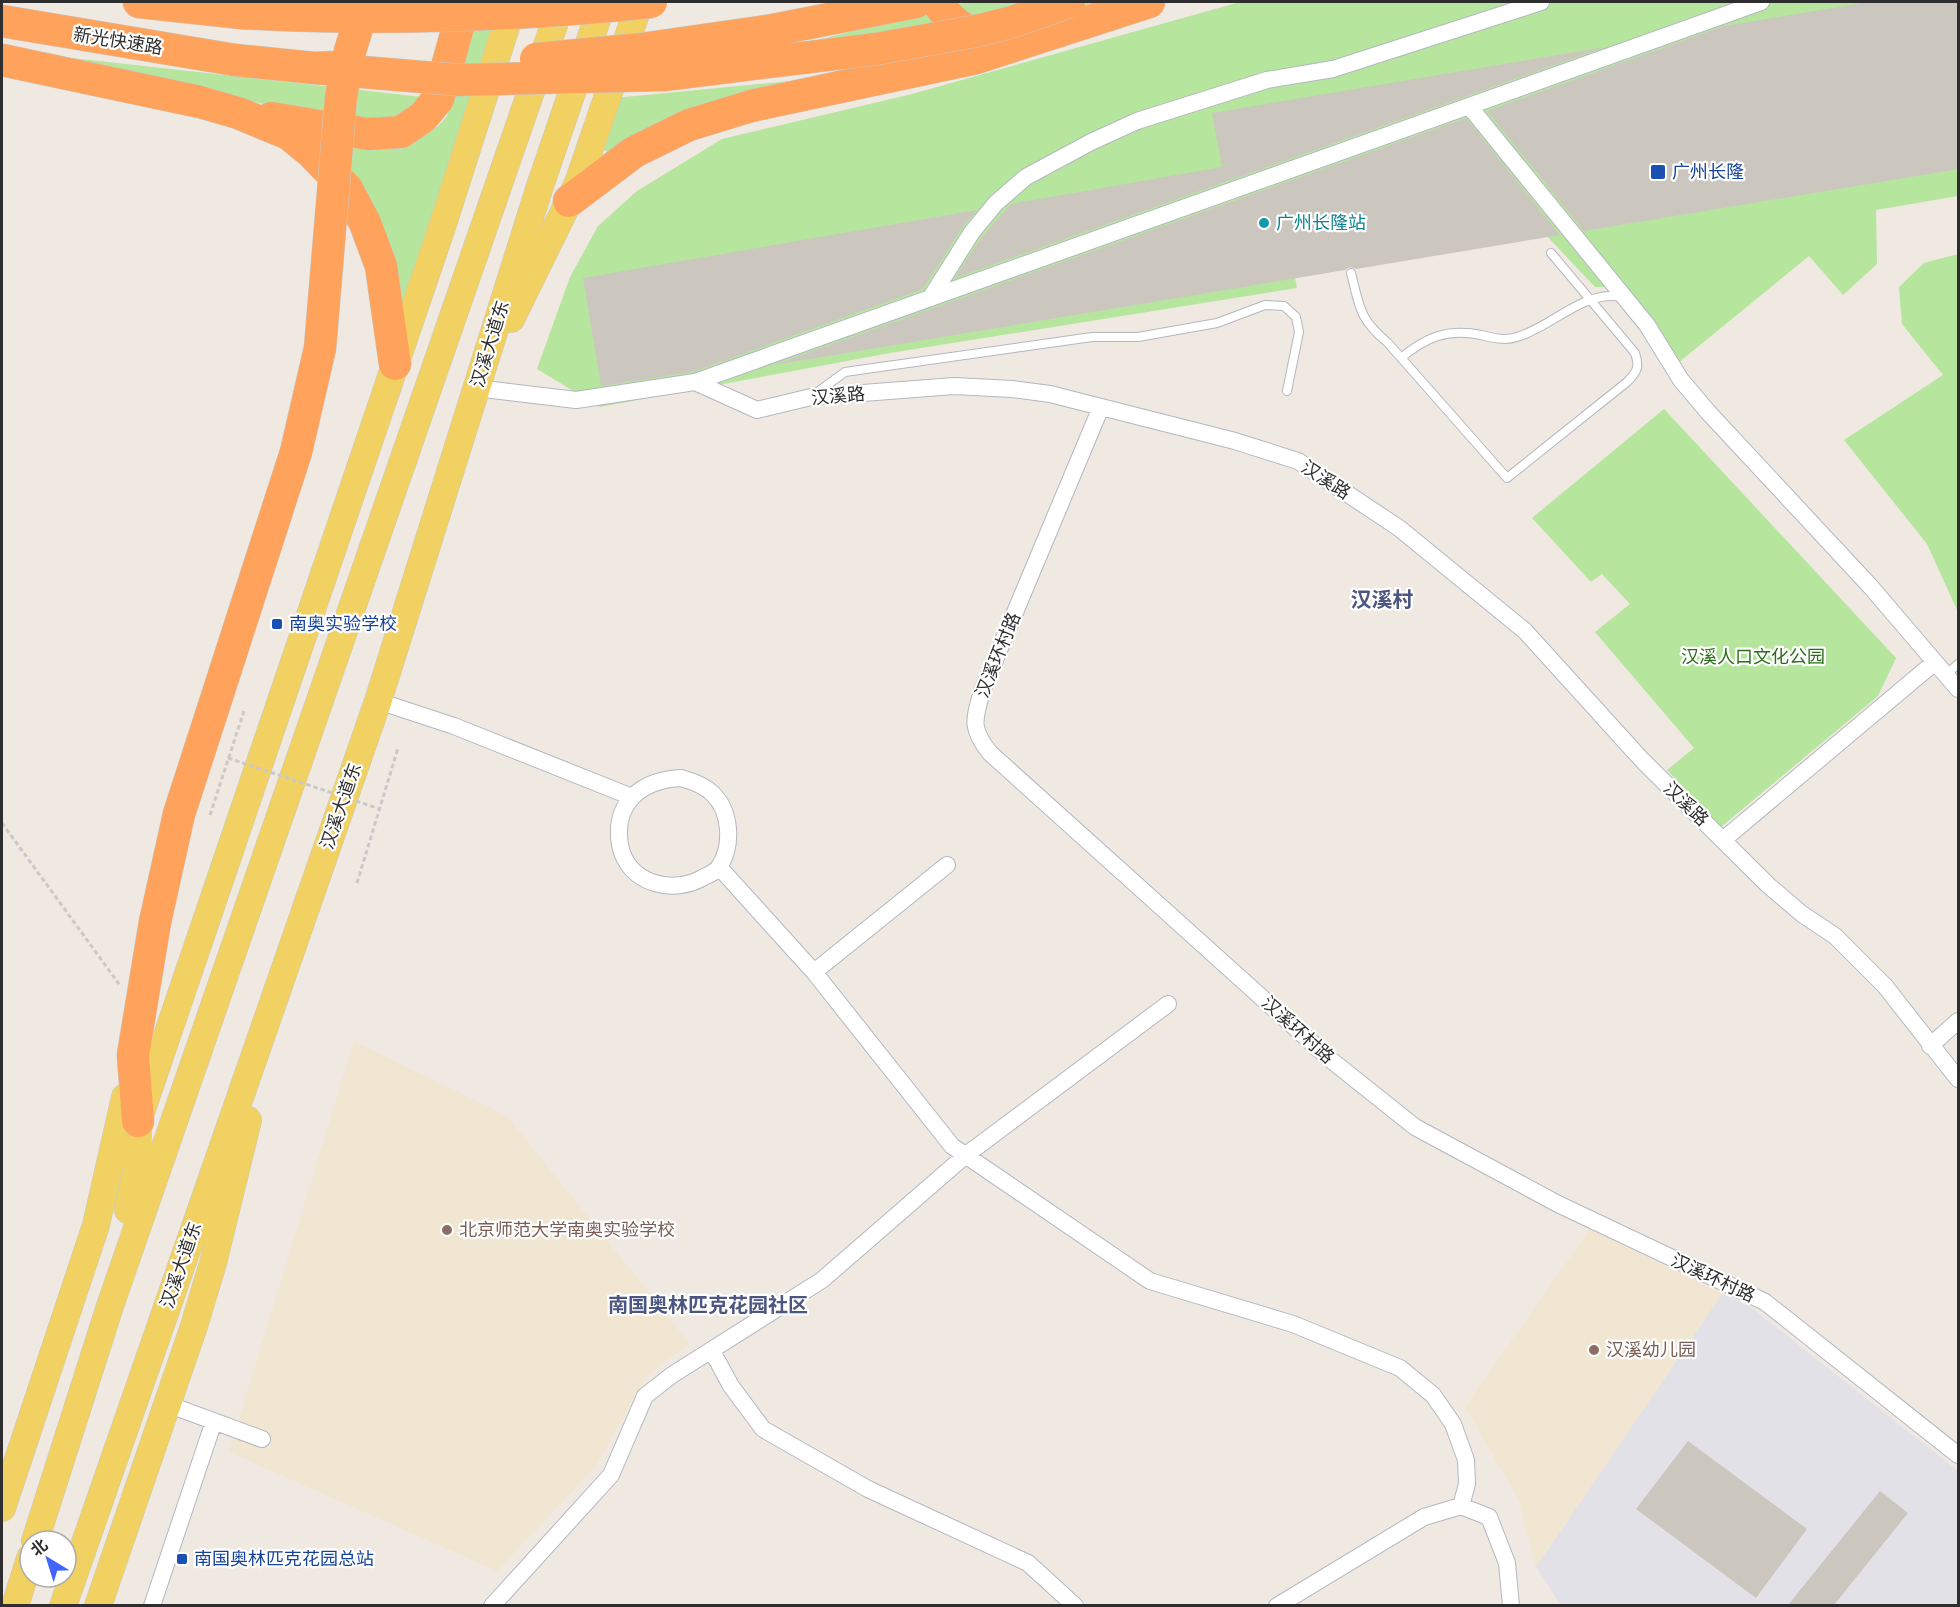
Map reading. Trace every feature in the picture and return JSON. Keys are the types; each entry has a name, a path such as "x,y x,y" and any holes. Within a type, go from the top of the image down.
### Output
{"highway":[{"path":"139,2 241,13 303,16 440,16 570,10 651,2"},
{"path":"138,1120 133,1055 156,922 179,814 296,452 320,348 341,96 350,51 365,2"},
{"path":"238,113 368,134 401,132 423,117 438,99 465,2"},
{"path":"314,68 517,60 630,50 773,30 916,2"},
{"path":"938,2 954,22 966,31 978,35 1075,12"},
{"path":"314,68 459,80 664,75 876,49 1012,22 1149,2"},
{"path":"568,201 634,153 688,125 751,106 976,58 1075,12"},
{"name":"新光快速路","path":"2,21 235,60 314,68"},
{"path":"2,60 200,102 238,113 289,134 311,152 347,189 365,223 381,266 395,364"}],"main road":[{"path":"80,1401 137,1169 138,1120 395,364 514,2"},
{"path":"495,193 539,2"},
{"path":"39,1529 110,1306 562,2"},
{"name":"汉溪大道东","path":"63,1605 378,702 540,186 603,2"},
{"path":"476,388 578,183 640,2"},
{"path":"98,1605 213,1263 252,1105 272,1005"},
{"path":"2,1508 96,1225 119,1132 133,1055"},
{"path":"19,1604 23,1589"}],"street":[{"path":"931,297 972,232 996,203 1026,177 1091,142 1137,121 1169,111 1266,81 1333,69 1541,2"},
{"path":"476,388 576,400 694,382 1761,2"},
{"path":"1469,106 1647,325 1681,380 1870,586 1959,689"},
{"name":"汉溪路","path":"694,382 756,410 811,397 954,386 1012,389 1050,394 1235,441 1298,460 1399,528 1525,632 1642,760 1768,885 1802,914 1835,936 1885,986 1930,1046 1959,1079"},
{"name":"汉溪环村路","path":"1101,407 982,691 974,720 977,736 990,753 1331,1060 1415,1127 1558,1204 1765,1302 1959,1455"},
{"path":"1723,840 1935,662"},
{"path":"378,702 454,726 632,797"},
{"path":"681,778 698,783 713,794 723,808 728,826 727,844 719,867 693,884 675,887 658,885 642,877 629,865 620,839 622,813 632,797 646,786 662,779 681,778"},
{"path":"814,972 947,865"},
{"path":"719,867 814,972 952,1146 1150,1281 1293,1324 1400,1368 1432,1395 1453,1424 1466,1460 1467,1484 1461,1506"},
{"path":"492,1605 611,1475 645,1396 672,1375 822,1280 966,1155 1168,1004"},
{"path":"1930,1046 1959,1021"},
{"path":"712,1351 731,1386 763,1429 868,1489 1028,1563 1075,1605"},
{"path":"167,1404 262,1439"},
{"path":"152,1605 214,1420"},
{"path":"1277,1605 1424,1517 1461,1506 1489,1517 1507,1563 1510,1605"}],"lane":[{"path":"1351,273 1362,315 1370,327 1401,358 1507,478 1637,372 1638,363 1635,353 1551,253"},
{"path":"1401,358 1418,344 1435,335 1468,332 1510,339 1524,335 1596,297 1612,295 1625,298"},
{"path":"811,397 845,372 1092,337 1138,337 1217,323 1265,304 1284,306 1296,317 1299,332 1287,391"},
{"path":"1946,675 1959,663"}],"path":[{"path":"210,815 243,711"},
{"path":"357,883 398,748"},
{"path":"228,758 380,809"},
{"path":"2,823 120,985"}],"shaded area":[{"name":"北京师范大学南奥实验学校","path":"354,1041 507,1116 689,1343 646,1377 595,1467 497,1571 229,1452"},
{"name":"汉溪幼儿园","path":"1590,1229 1722,1294 1536,1567 1519,1500 1465,1407"},
{"path":"1722,1294 1751,1307 1958,1471 1958,1605 1561,1605 1536,1567"}],"green space":[{"path":"477,2 505,2 402,307 315,137 410,145 438,126 447,116"},
{"path":"967,2 1114,2 1073,15 809,42"},
{"path":"1240,2 1958,2 1958,196 1876,210 1877,264 1843,295 1809,256 1678,363 1619,287 1595,287 1494,180 1284,219 1297,288 890,353 600,407 537,369 570,277 598,226 637,191 722,139 912,94"},
{"path":"36,54 432,98 407,120 367,127"},
{"path":"800,80 613,155 602,149 615,98"},
{"path":"1958,254 1958,612 1927,544 1844,440 1943,375 1902,324 1899,287 1924,263"},
{"name":"汉溪人口文化公园","path":"1664,409 1896,658 1878,696 1721,827 1667,770 1694,748 1595,632 1630,604 1602,574 1591,582 1532,518"}],"building":[{"path":"1870,2 1959,2 1959,169 1584,231 1487,111 1724,26"},
{"path":"1605,47 955,278 981,238 1011,204 1222,167 1212,113"},
{"path":"1466,118 1560,235 1356,269 1350,267 1345,270 774,365"},
{"path":"977,210 963,226 923,289 692,372 601,386 583,278"},
{"path":"1688,1441 1807,1529 1756,1598 1636,1509"},
{"path":"1880,1491 1908,1513 1834,1605 1788,1605"}],"place":[{"name":"广州长隆","path":"1658,172"},
{"name":"广州长隆站","path":"1264,223"},
{"name":"南奥实验学校","path":"277,624"},
{"name":"北京师范大学南奥实验学校","path":"447,1230"},
{"name":"汉溪幼儿园","path":"1594,1350"},
{"name":"南国奥林匹克花园总站","path":"182,1559"}],"district":[{"name":"汉溪村","path":"1382,600"},
{"name":"南国奥林匹克花园社区","path":"708,1305"}]}
